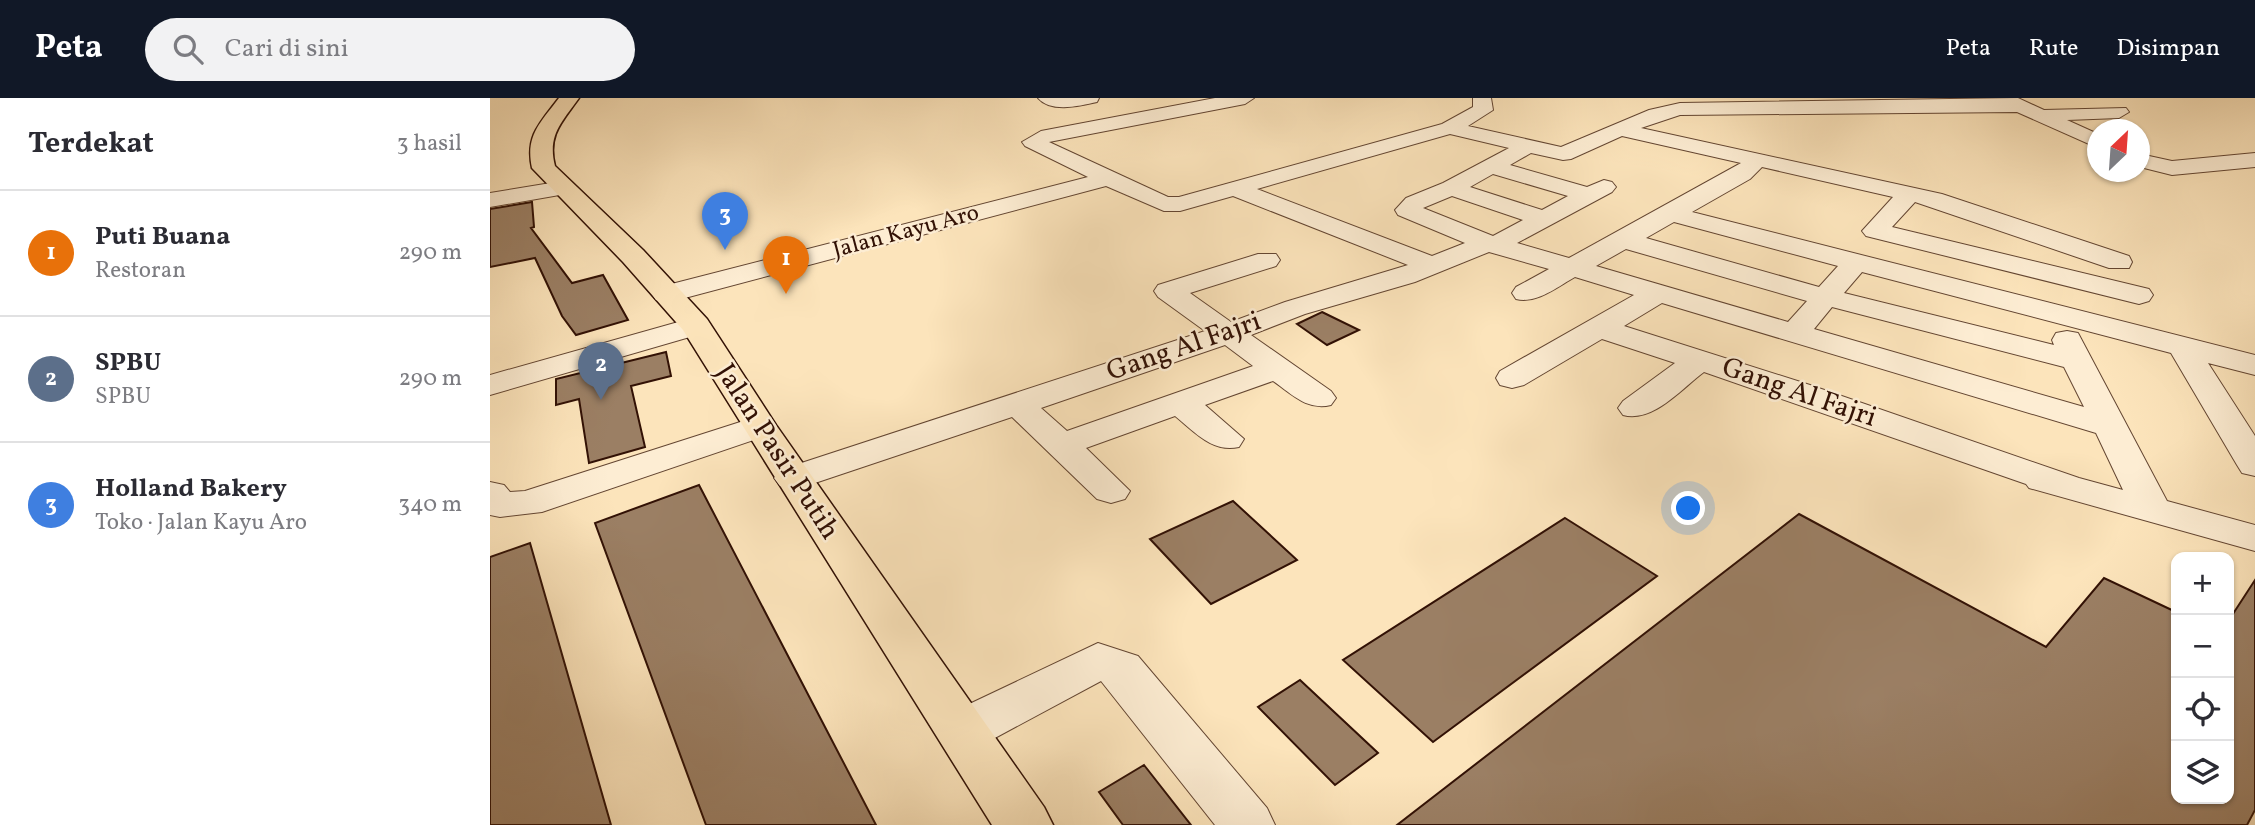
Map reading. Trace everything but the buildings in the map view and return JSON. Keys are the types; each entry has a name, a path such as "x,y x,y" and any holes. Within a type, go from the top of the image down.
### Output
{"highway":[{"name":"Jalan Pasir Putih","path":"569,98 548,127 539,148 544,168 634,256 682,311 1024,825"}],"street":[{"path":"1047,98 1061,102 1090,98"},
{"path":"1245,98 1041,137 1032,142 1105,179 1173,204 1449,128 1483,110 1482,98"},
{"path":"1449,128 1526,147 1569,153 1619,129 1679,109 2020,106 2119,112"},
{"path":"2020,106 2087,137"},
{"path":"1619,129 1754,159 1902,201 2122,258 2100,286"},
{"path":"1493,167 1597,191 1493,243 1407,210 1414,203 1493,167 1526,147"},
{"path":"1526,293 1742,174 1755,164 1754,159"},
{"path":"2150,163 2172,168 2255,160"},
{"name":"Jalan Kayu Aro","path":"490,384 682,311 1105,179"},
{"path":"490,200 563,188"},
{"path":"1451,188 1544,219"},
{"path":"1235,189 1432,265"},
{"path":"1902,201 1875,231 2138,295"},
{"path":"1671,214 2255,365"},
{"path":"1624,240 1825,297 2075,360"},
{"name":"Gang Al Fajri","path":"793,478 1225,334 1294,308 1405,276 1493,243 1794,333 1856,262"},
{"path":"1267,260 1168,291 1225,334 1319,398"},
{"path":"1512,378 1660,292"},
{"path":"490,369 682,311"},
{"path":"2057,314 2075,360 2151,508 2255,538"},
{"name":"Gang Al Fajri","path":"1599,328 1798,392 1794,409 1804,418 2151,508"},
{"path":"1794,333 2107,425"},
{"path":"2183,347 2255,465"},
{"path":"1634,408 1700,360"},
{"path":"1061,445 1276,369"},
{"path":"1180,402 1226,439"},
{"path":"2216,402 2255,412"},
{"path":"1017,404 1111,491"},
{"path":"490,494 500,505 528,503 759,427"},
{"path":"962,731 1098,661 1111,664 1121,669 1248,825"}],"place":[{"name":"Holland Bakery","path":"725,250"},
{"name":"Puti Buana","path":"786,294"},
{"name":"SPBU","path":"601,400"}]}
